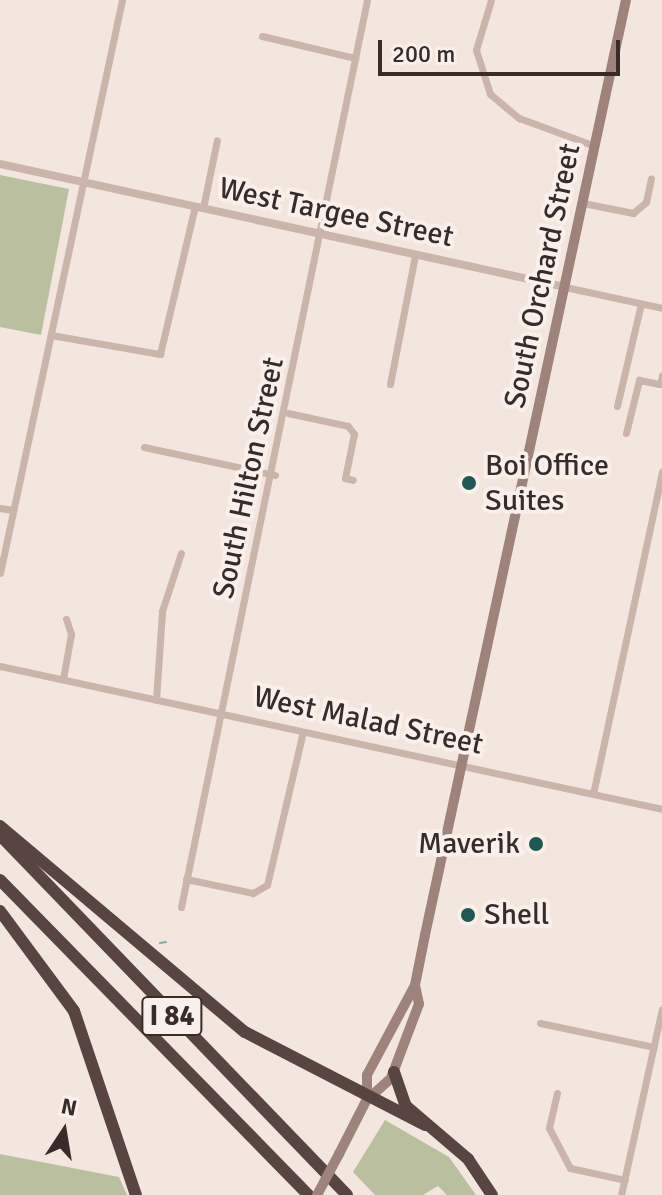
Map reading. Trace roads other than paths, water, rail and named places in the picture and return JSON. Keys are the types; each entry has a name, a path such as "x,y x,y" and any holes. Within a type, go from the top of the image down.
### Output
{"highway":[{"path":"0,826 245,1032 367,1099 425,1125"},
{"name":"I 84","path":"0,835 347,1195"},
{"name":"I 84","path":"0,880 308,1195"},
{"path":"0,911 74,1011 136,1195"},
{"path":"394,1072 399,1093 425,1125 468,1159 492,1195"}],"main road":[{"name":"South Orchard Street","path":"367,1099 367,1075 415,985 626,0"},
{"name":"South Orchard Street","path":"317,1195 367,1099 394,1072 419,1004 415,985"}],"street":[{"path":"0,573 122,0"},
{"name":"South Hilton Street","path":"181,907 288,413 318,233 367,0"},
{"path":"491,0 476,50 490,94 519,118 595,146"},
{"path":"262,36 355,58"},
{"path":"51,335 160,354 217,140"},
{"name":"West Targee Street","path":"0,164 662,308"},
{"path":"583,203 633,213 646,202 651,179"},
{"path":"390,384 415,255"},
{"path":"617,406 641,304"},
{"path":"626,433 639,380 660,384 662,375"},
{"path":"288,413 348,426 354,434 345,478 353,480"},
{"path":"144,447 275,475"},
{"path":"593,794 662,471"},
{"path":"0,508 13,510"},
{"path":"156,700 162,611 181,553"},
{"path":"63,679 71,634 66,619"},
{"name":"West Malad Street","path":"0,666 662,809"},
{"path":"186,879 253,893 267,885 303,732"},
{"path":"621,1195 662,1009"},
{"path":"540,1023 654,1047"},
{"path":"557,1093 549,1128 570,1168 625,1180"}],"waterway":[{"path":"160,943 166,942"}],"place":[{"name":"Boi Office Suites","path":"469,483"},
{"name":"Maverik","path":"536,844"},
{"name":"Shell","path":"468,915"}]}
